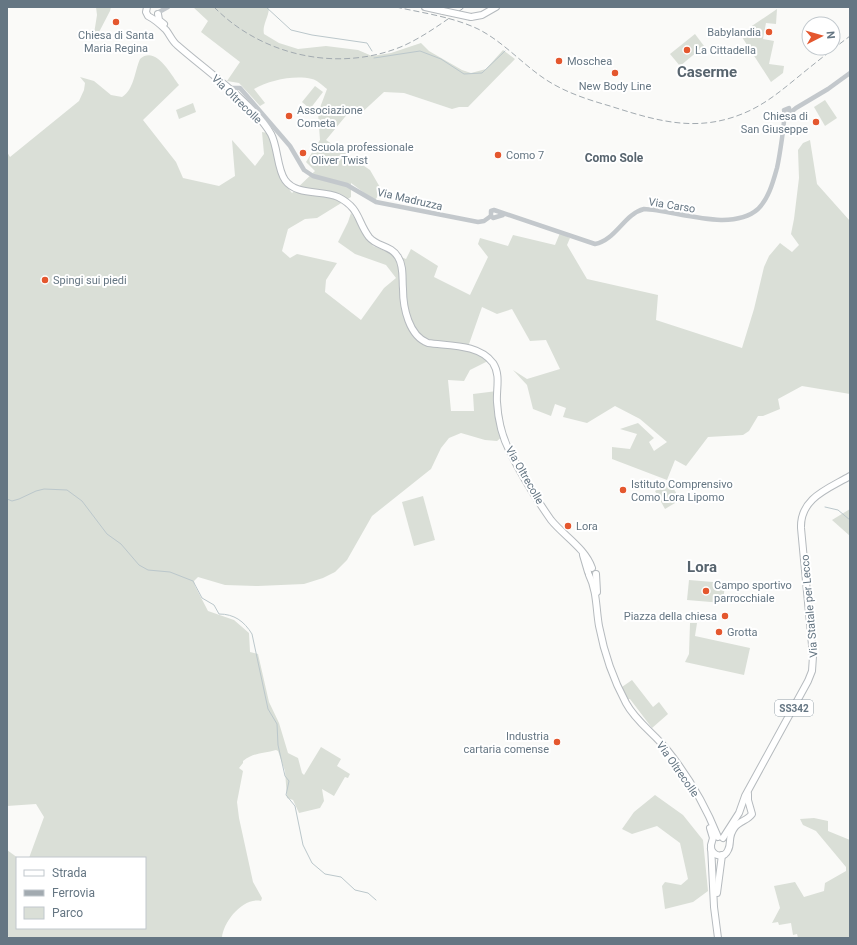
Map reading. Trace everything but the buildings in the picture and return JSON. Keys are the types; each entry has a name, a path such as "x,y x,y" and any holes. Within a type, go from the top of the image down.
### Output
{"main road":[{"name":"Via Oltrecolle","path":"147,7 147,14 157,12 184,50 228,88 255,114 272,135 285,180 295,188 338,197 351,206 359,217 368,236 375,242 392,250 398,257 402,269 403,292 407,315 413,331 428,344 471,348 482,352 494,364 498,378 496,400 498,414 510,453 551,520 581,552 591,572 603,645 626,704 639,721 668,751 705,811 718,839"},
{"path":"425,7 471,17 490,12 496,7"},
{"name":"Via Statale per Lecco","path":"746,807 749,792 812,671 814,656 801,528 804,510 815,496 850,476"},
{"path":"718,938 714,907 711,849 739,813 746,807 752,814 736,825 731,833 728,850 722,856 716,889 722,938"},
{"path":"739,813 745,818"},
{"path":"718,839 729,845"},
{"path":"711,849 714,854 722,856"}],"street":[{"path":"157,12 167,7"},
{"name":"Via Carso","path":"497,214 505,215 595,244 602,243 637,211 644,209 711,219 742,217 757,210 771,189 779,158 780,142 787,112 828,89 850,72"},
{"name":"Via Madruzza","path":"228,88 240,88 290,146 304,170 313,176 347,185 376,202 478,222 484,221 491,216 494,218 497,214"}],"green space":[{"path":"96,7 111,7 97,36 93,40 97,15"},
{"path":"193,7 267,7 269,9 264,34 279,43 298,49 326,46 358,50 372,56 391,53 421,43 429,51 462,70 471,73 486,69 503,50 515,59 468,107 452,109 404,93 384,92 358,116 349,112 326,140 370,170 381,189 375,201 351,183 351,197 317,218 305,219 288,229 282,251 290,258 297,254 337,263 326,280 325,292 361,320 384,288 396,278 386,265 355,254 338,242 351,213 373,246 406,259 411,249 438,266 434,277 470,295 488,257 478,244 480,238 508,246 513,235 555,245 560,233 570,238 567,245 587,279 658,295 656,320 742,348 754,309 764,267 769,256 780,243 792,252 799,245 791,234 799,178 798,150 803,143 810,140 817,184 850,221 850,394 802,386 778,399 780,409 763,416 758,416 749,431 743,435 708,437 686,466 675,460 667,480 612,459 612,447 630,449 637,434 620,429 638,423 654,438 649,442 654,451 667,442 640,419 615,406 587,423 563,417 566,408 555,404 551,416 533,409 527,385 513,370 527,379 560,369 546,340 530,341 512,309 497,314 482,307 468,347 490,360 470,370 464,381 448,380 451,411 474,411 473,394 497,391 505,430 503,436 497,441 485,440 461,433 449,438 441,448 431,469 372,516 347,560 335,572 323,578 304,584 258,586 225,585 198,577 194,581 195,586 208,611 234,620 249,633 250,652 258,654 269,702 279,723 288,753 298,758 302,773 304,775 321,747 341,759 337,766 350,774 348,778 345,777 334,796 322,789 324,801 320,808 299,813 293,800 287,798 285,771 278,751 276,750 255,755 243,761 239,768 243,771 237,802 239,818 253,882 262,898 261,901 247,903 235,912 226,925 222,938 9,938 7,933 7,850 17,857 16,929 146,929 146,857 29,857 44,817 36,804 7,806 7,152 10,157 79,101 84,90 85,83 80,77 94,81 111,95 122,97 132,85 140,59 146,56 152,56 157,58 162,63 179,85 143,120 176,162 183,178 219,186 235,176 232,140 255,166 264,154 262,132 268,133 284,183 292,193 315,171 306,162 320,140 318,113 327,89 312,79 282,79 267,83 254,89 265,103 260,106 239,83 227,81 240,62 201,32 208,21"},
{"path":"777,9 776,24 766,23 763,39 774,41 769,64 784,66 783,73 771,82 740,34"},
{"name":"La Cittadella","path":"695,34 704,46 680,66 670,54"},
{"path":"315,86 323,92 310,109 302,102"},
{"path":"825,100 837,118 825,126 814,107"},
{"path":"193,103 196,112 179,119 176,110"},
{"path":"670,482 680,500 665,509 655,491"},
{"path":"423,496 435,540 414,546 402,502"},
{"path":"850,509 850,536 832,520"},
{"name":"Campo sportivo parrocchiale","path":"689,580 725,583 723,603 687,600"},
{"path":"690,623 697,623 695,636 750,648 744,675 685,662 689,654"},
{"path":"632,680 653,707 659,702 668,714 652,728 630,699 628,699 622,687"},
{"path":"655,795 683,815 703,840 708,891 693,902 665,909 662,886 665,882 681,885 688,879 680,843 657,826 632,834 622,829 634,812"},
{"path":"814,818 828,821 828,831 850,840 850,938 798,938 797,934 793,935 791,923 779,925 778,922 772,923 780,908 774,886 795,882 804,897 824,891 825,883 846,871 846,867 816,831 803,825 800,819"}],"waterway":[{"path":"266,7 291,30 312,35 367,43 372,51"},
{"path":"374,58 420,51 441,59 464,74 482,73 505,51"},
{"path":"7,499 12,501 44,489 67,490 82,501 107,534 121,544 139,565 148,570 170,572 193,581 202,598 214,605 219,614 234,617 246,625 252,634 268,709 277,724 278,745 285,776 289,781 286,795 295,806 303,845 312,863 325,874 341,877 355,890 368,893 376,900"},
{"path":"825,507 838,510 850,520"}],"railway":[{"path":"214,7 233,24 255,38 278,48 302,55 328,58 353,58 378,54 403,46 427,33 465,7"},
{"path":"396,7 448,18 478,29 497,40 539,75 570,93 646,117 680,123 698,124 715,122 751,110 775,95 850,36"}],"place":[{"name":"Chiesa di Santa Maria Regina","path":"116,22"},
{"name":"Babylandia","path":"769,32"},
{"name":"La Cittadella","path":"687,50"},
{"name":"Moschea","path":"559,61"},
{"name":"New Body Line","path":"615,73"},
{"name":"Associazione Cometa","path":"289,116"},
{"name":"Chiesa di San Giuseppe","path":"816,122"},
{"name":"Scuola professionale Oliver Twist","path":"303,153"},
{"name":"Como 7","path":"498,155"},
{"name":"Spingi sui piedi","path":"45,280"},
{"name":"Istituto Comprensivo Como Lora Lipomo","path":"623,490"},
{"name":"Lora","path":"568,526"},
{"name":"Campo sportivo parrocchiale","path":"706,591"},
{"name":"Piazza della chiesa","path":"725,616"},
{"name":"Grotta","path":"719,632"},
{"name":"Industria cartaria comense","path":"557,742"}],"district":[{"name":"Caserme","path":"707,72"},
{"name":"Como Sole","path":"614,158"},
{"name":"Lora","path":"702,567"}]}
